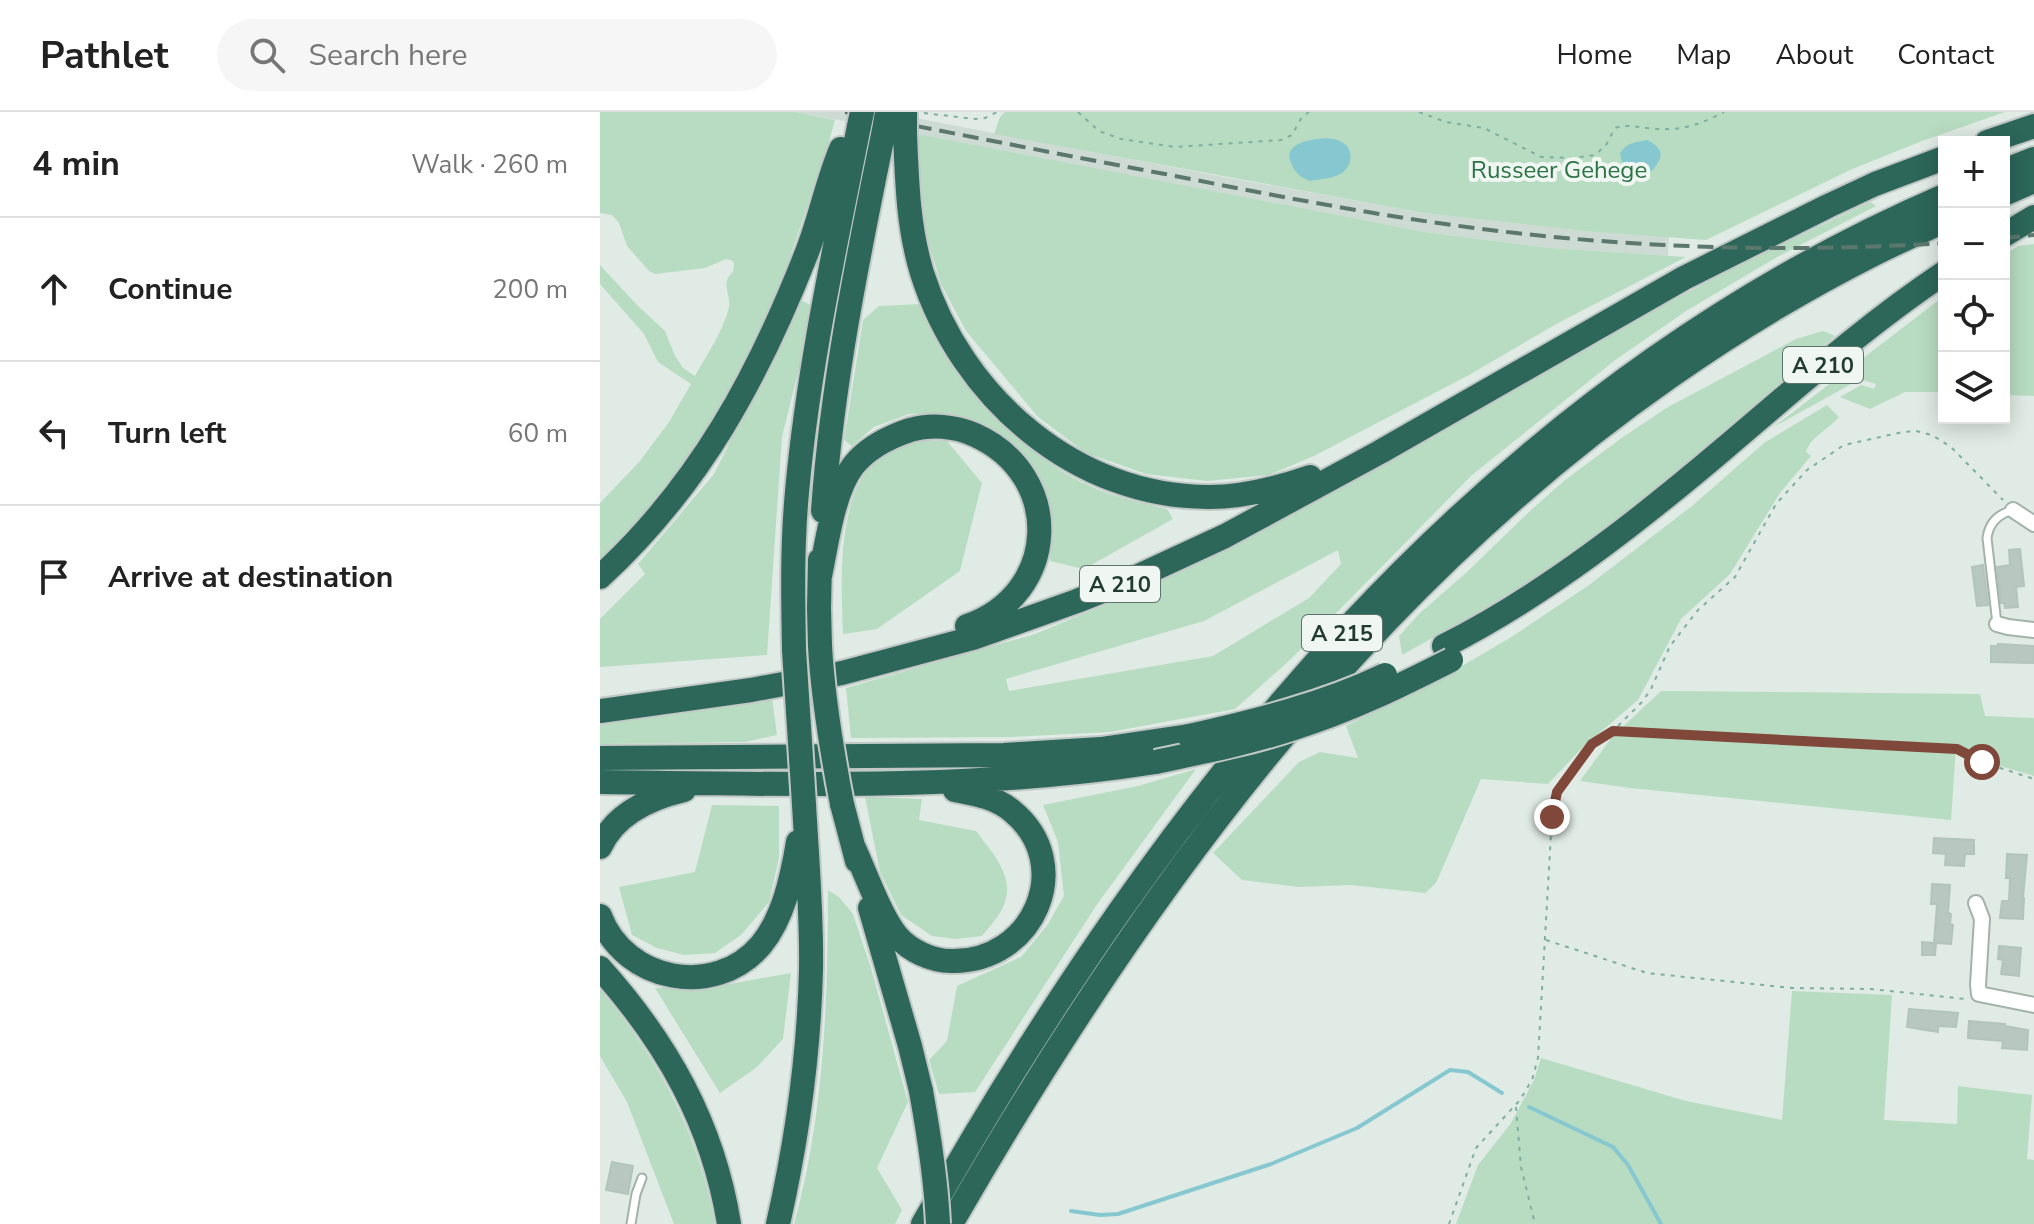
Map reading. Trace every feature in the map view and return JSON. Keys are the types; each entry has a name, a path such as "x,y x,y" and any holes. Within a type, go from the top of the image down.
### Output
{"highway":[{"path":"600,577 676,496 734,411 776,328 799,273 839,153 858,119"},
{"path":"778,1224 798,1125 807,1049 811,965 794,650 793,562 797,494 815,354 858,119"},
{"path":"895,122 912,236 923,276 940,317 964,358 997,400 1030,433 1062,455 1097,474 1134,487 1176,495 1210,497 1247,494 1283,486 1380,452"},
{"path":"895,122 838,373 824,496 820,646 822,686 842,804 921,1091 931,1141 938,1224"},
{"path":"2005,136 2034,126"},
{"path":"2010,169 2034,159"},
{"name":"A 210","path":"600,711 737,693 842,673 973,638 1130,580 1225,536 1380,452 1684,278 1851,195 1938,160"},
{"path":"2010,191 2034,181"},
{"name":"A 215","path":"923,1224 1026,1053 1088,957 1170,841 1227,766 1293,688 1410,562 1541,444 1660,354 1802,265 1857,235 1938,199"},
{"path":"2010,231 2034,217"},
{"name":"A 215","path":"951,1224 1054,1052 1189,855 1238,790 1334,677 1426,580 1560,459 1668,377 1801,293 1938,224"},
{"name":"A 210","path":"1448,653 1551,597 1590,554 1684,483 1891,310 1938,277"},
{"path":"820,576 845,478 867,452 898,434 916,429 954,428 985,440 1017,466 1036,503 1038,544 1028,577 1012,600 979,622 842,673"},
{"path":"600,758 1004,755 1101,749 1189,736 1258,720 1448,653"},
{"path":"600,782 885,782 1017,777 1156,762 1244,742 1316,721 1395,689 1448,653"},
{"path":"854,848 890,926 909,946 931,957 962,962 994,954 1017,937 1029,924 1037,908 1043,879 1039,852 1025,824 1013,811 982,795 885,782"},
{"path":"600,847 618,821 648,802 667,794 720,783"},
{"path":"600,916 616,944 650,970 685,978 702,977 734,967 760,946 777,919 797,848 804,804"},
{"path":"600,968 645,1023 693,1103 723,1188 729,1224"}],"street":[{"path":"2013,510 2034,524"},
{"path":"1997,624 2034,630"},
{"path":"1976,903 1982,919 1979,994 2034,1005"}],"lane":[{"path":"1997,624 1988,530 1997,518 2013,510"},
{"path":"631,1224 642,1178"}],"path":[{"path":"917,112 985,118 997,112"},
{"path":"1078,112 1099,131 1121,139 1175,147 1281,140 1292,135 1302,117 1309,112"},
{"path":"1300,112 1302,117"},
{"path":"1419,112 1446,122 1484,128 1541,157 1573,158 1595,155 1606,145 1615,128 1626,124 1673,129 1702,124 1724,112"},
{"path":"1449,1224 1476,1148 1516,1105 1532,1080 1538,1058 1552,817 1557,792 1592,744 1613,731 1642,702 1670,646 1698,610 1735,577 1776,504 1807,470 1844,445 1916,431 1932,435 1951,447 2013,510"},
{"path":"1613,731 1957,749 1982,762 2034,779"},
{"path":"1545,940 1647,973 1792,988 1871,989 1973,999 1979,994"},
{"path":"1516,1105 1521,1167 1535,1224"}],"shaded area":[{"path":"796,112 884,112 1424,213 1583,231 1669,236 1668,256 1550,248 1425,232"}],"green space":[{"path":"600,112 796,112 835,120 778,292 742,372 660,497 600,559 600,503 639,462 669,422 691,384 658,362 644,334 600,284 600,265 665,331 683,368 695,376 726,316 729,307 727,280 733,272 734,263 726,259 705,268 655,274 649,271 627,246 619,223 612,215 600,213"},
{"name":"Russeer Gehege","path":"1005,112 2005,112 1850,170 1706,240 1583,231 1424,213 994,134"},
{"path":"917,134 1425,232 1550,248 1686,257 1558,323 1469,375 1314,456 1269,475 1207,481 1146,474 1086,453 1038,417 966,331 941,284 925,231"},
{"path":"1870,202 1876,206 1779,256 1686,311 1614,361 1472,475 1291,659 1235,709 1110,732 1013,737 851,738 846,688 1035,634 1138,591 1390,459 1747,261","holes":["1338,550 1341,564 1309,598 1213,656 1009,691 1006,679 1204,621"]},
{"path":"2034,244 2034,396 2010,395 2010,251 2018,246"},
{"path":"801,300 814,307 782,437 767,655 600,667 600,619 645,574 638,564 714,474"},
{"path":"1938,301 1938,392 1905,392 1870,409 1840,397 1861,385 1874,389 1876,384 1860,379 1772,428"},
{"path":"920,304 971,386 1000,420 1033,451 1090,486 1118,497 1167,509 1173,519 1084,569 1050,561 1052,519 1040,482 1008,441 972,420 943,413 909,414 874,427 852,446 844,440 863,320 879,306"},
{"path":"1823,331 1835,336 1626,511 1525,583 1402,655 1399,636 1420,613 1565,480 1668,407 1796,339"},
{"path":"1827,405 1839,417 1812,442 1806,452 1811,456 1780,493 1730,574 1681,619 1638,700 1583,747 1548,784 1481,779 1436,883 1425,893 1351,885 1299,887 1242,880 1213,853 1299,762 1320,752 1358,758 1346,726 1438,680 1513,636 1589,585 1692,506 1764,443"},
{"path":"915,441 947,441 982,483 960,571 877,629 843,634 842,562 849,510 857,486 869,467 886,452"},
{"path":"1661,691 1980,694 1985,716 2034,718 2034,776 1990,763 1956,747 1951,820 1580,781 1612,737"},
{"path":"772,698 777,735 745,742 600,744 600,719"},
{"path":"1196,769 1098,903 975,1092 939,1094 929,1060 947,1041 957,986 1021,957 1048,924 1064,896 1058,842 1043,805 1138,786"},
{"path":"865,797 922,799 919,820 976,831 1002,868 1007,889 1001,911 982,936 955,939 932,936 901,915 880,872"},
{"path":"712,805 779,806 779,858 769,902 741,935 715,953 684,955 657,948 632,935 619,887 695,872"},
{"path":"828,890 839,897 853,914 908,1102 877,1168 902,1210 895,1224 794,1224 818,1100 827,974"},
{"path":"791,973 783,1039 757,1067 720,1093 655,988 713,987"},
{"path":"600,989 640,1042 673,1099 698,1159 715,1224 674,1224 627,1102 600,1056"},
{"path":"1792,991 1892,995 1884,1120 1957,1124 1958,1086 2032,1095 2027,1159 2034,1160 2034,1224 1456,1224 1478,1165 1511,1123 1534,1080 1541,1058 1686,1101 1782,1120"}],"water":[{"path":"1327,138 1340,141 1348,148 1351,156 1348,167 1338,175 1310,181 1294,169 1289,156 1291,150 1301,143"},
{"path":"1647,140 1658,148 1661,156 1648,175 1640,176 1622,162 1620,153 1628,145"}],"building":[{"path":"2020,549 2024,586 2016,587 2018,607 2005,608 2001,603 1997,567 2010,565 2009,550"},
{"path":"1983,565 1988,605 1977,606 1972,567"},
{"path":"1991,646 2034,646 2034,663 1991,662"},
{"path":"1934,838 1974,840 1974,854 1965,854 1964,866 1945,865 1946,854 1933,853"},
{"path":"2007,854 2027,855 2023,919 2000,918 2002,901 2009,901"},
{"path":"1932,884 1950,885 1948,913 1953,925 1951,944 1936,943 1935,955 1922,955 1922,942 1934,943 1937,904 1931,904"},
{"path":"1999,946 2021,948 2019,976 2001,974 2003,960 1998,959"},
{"path":"1909,1009 1958,1013 1956,1027 1938,1026 1938,1032 1907,1027"},
{"path":"1969,1021 2005,1024 2028,1030 2027,1050 2002,1048 2003,1041 1968,1038"},
{"path":"612,1162 633,1166 628,1194 606,1190"}],"waterway":[{"path":"1071,1211 1118,1214 1271,1164 1357,1128 1450,1070 1468,1072 1502,1093"},
{"path":"1529,1107 1613,1147 1628,1165 1661,1224"}],"railway":[{"path":"845,112 1340,207 1516,233 1623,243 1730,247 1938,243"},
{"path":"2010,237 2034,235"}],"route":[{"path":"1552,817 1557,792 1592,744 1613,731 1957,749 1982,762"}]}
